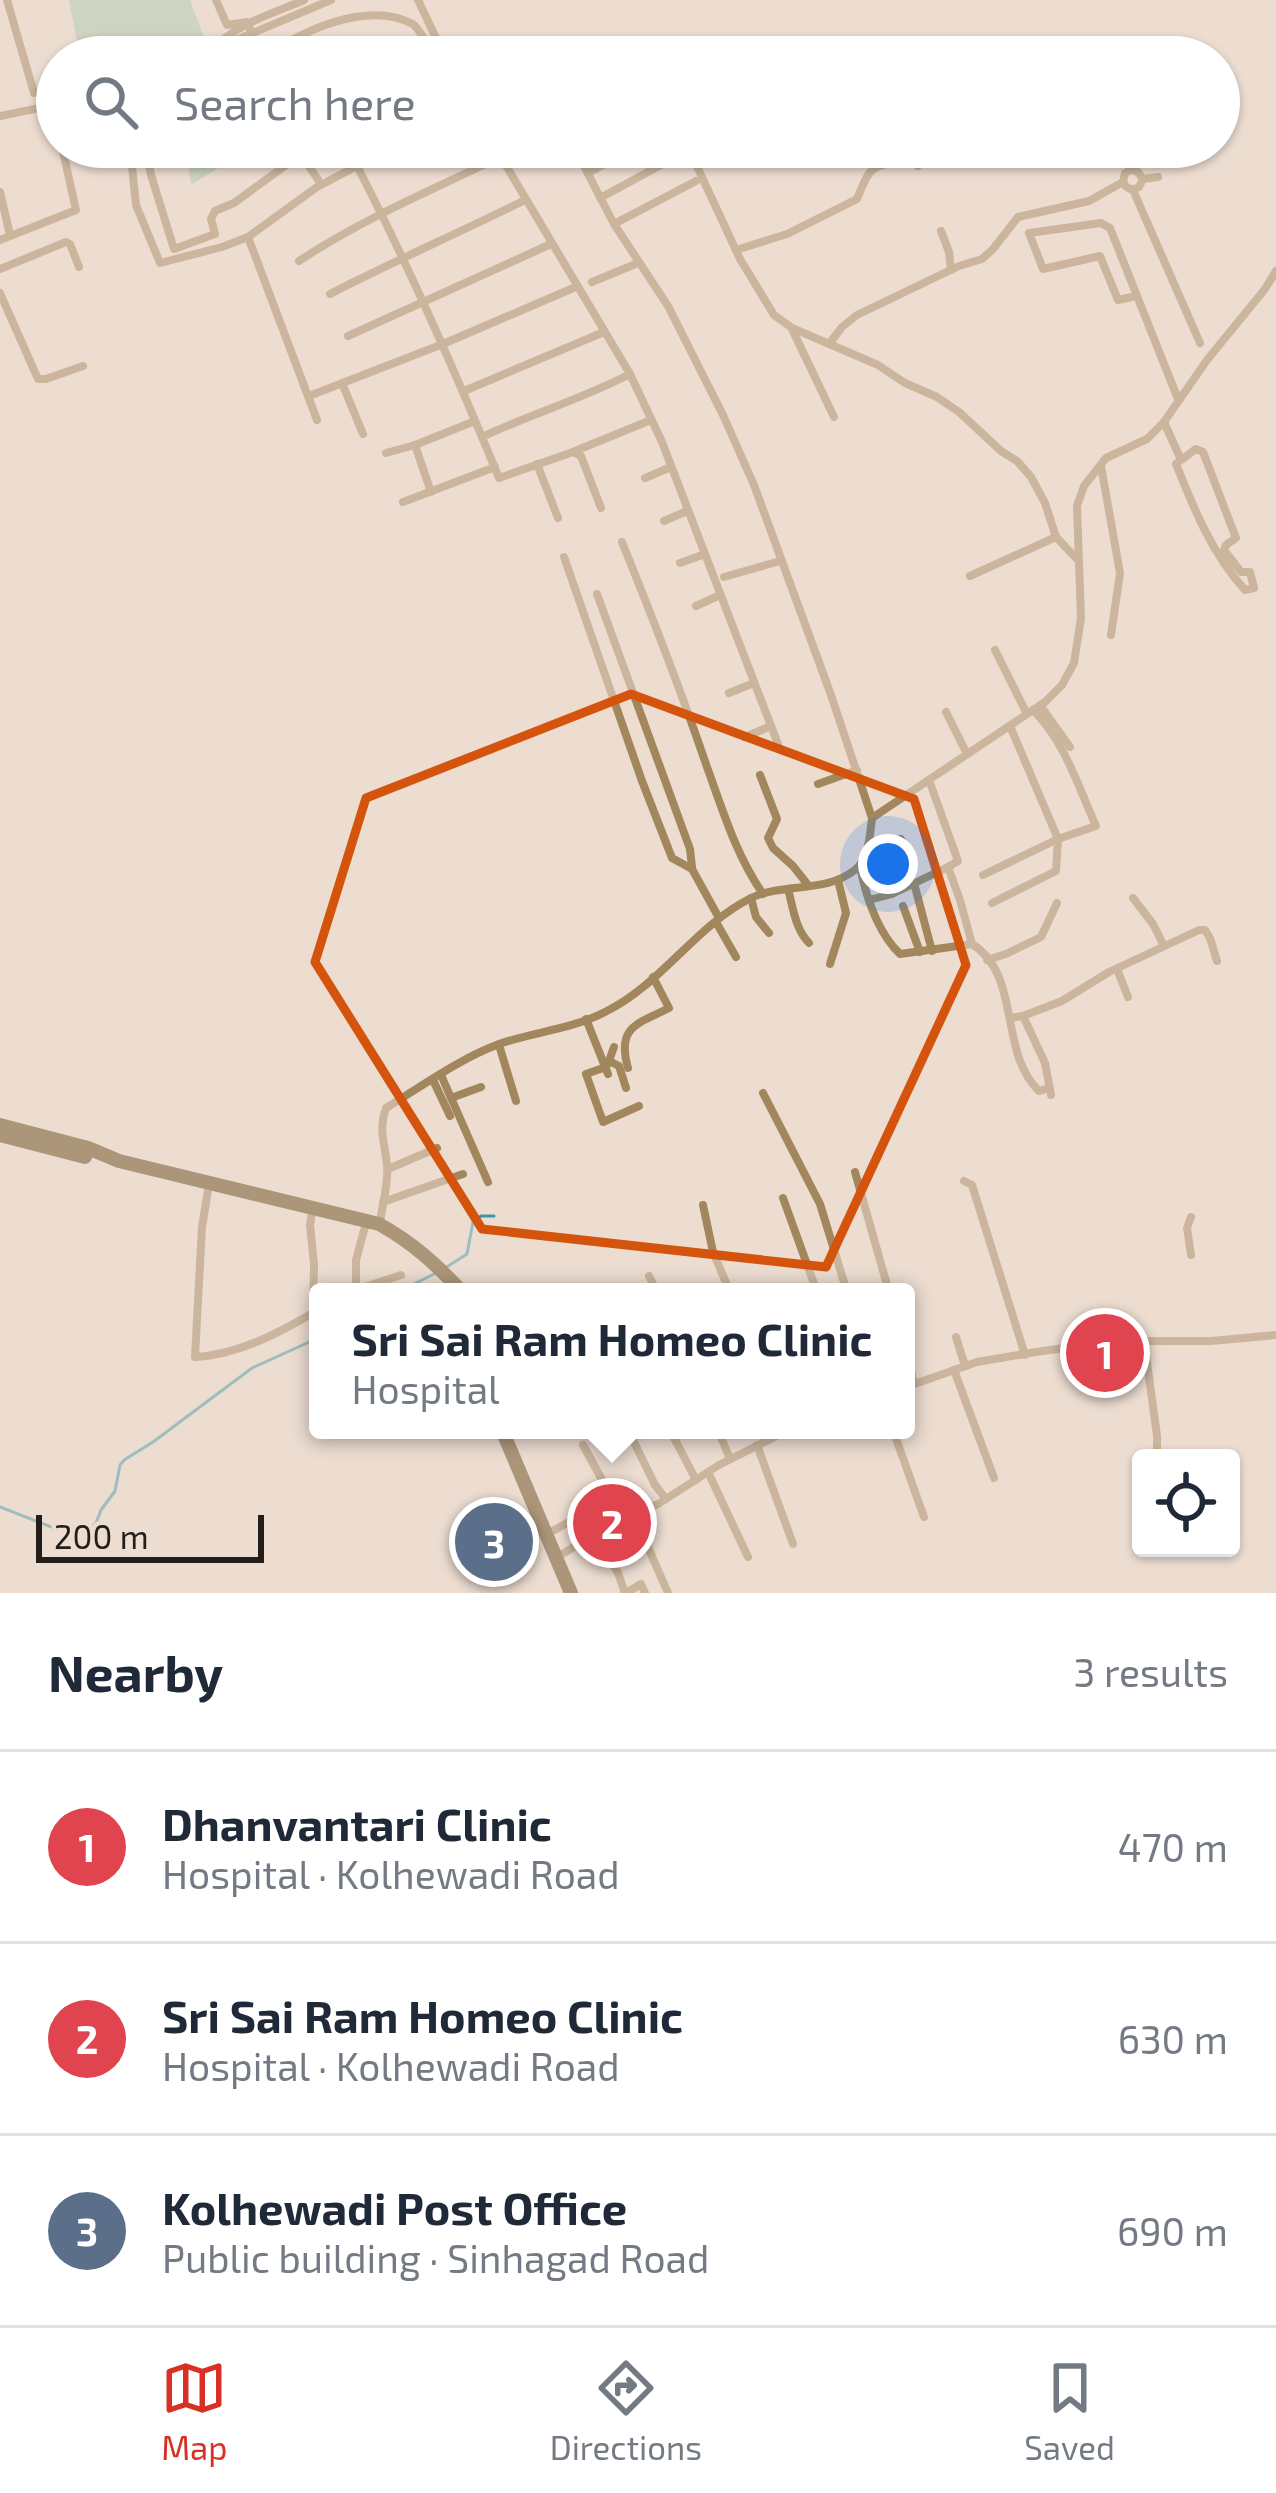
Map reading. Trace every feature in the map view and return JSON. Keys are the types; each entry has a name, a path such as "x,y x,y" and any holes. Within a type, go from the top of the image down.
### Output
{"main road":[{"path":"0,1125 119,1161"},
{"path":"0,1135 373,1223 409,1241 454,1283"},
{"path":"507,1439 571,1593"}],"street":[{"path":"7,0 34,93"},
{"path":"216,0 227,25 247,21 254,36"},
{"path":"233,36 304,3 331,0"},
{"path":"418,0 435,36"},
{"path":"296,36 351,9 373,7 416,26 422,36"},
{"path":"0,116 36,109"},
{"path":"0,240 76,210 67,168"},
{"path":"132,168 136,205 160,263 248,237 321,184 353,168"},
{"path":"150,168 174,250 215,234 211,219 215,211 283,168"},
{"path":"311,168 321,184"},
{"path":"358,168 403,256 499,478 651,420"},
{"path":"299,261 467,168"},
{"path":"506,168 630,374 778,744"},
{"path":"585,168 614,224 668,306 754,485 872,818 860,867 869,900 891,946 900,954 972,944 982,950 1000,979 1014,1046 1030,1082 1040,1091 1051,1092 1045,1063 1023,1016"},
{"path":"588,173 597,168"},
{"path":"600,198 654,168"},
{"path":"695,168 774,315 938,397 990,438 1031,477 1056,537 1079,561"},
{"path":"736,250 790,232 857,199 862,180 876,168"},
{"path":"1133,190 1142,178 1131,170 1123,182 1133,190 1200,344"},
{"path":"1142,178 1158,178"},
{"path":"614,224 696,181"},
{"path":"829,344 851,319 987,255 1018,217 1082,204 1123,182"},
{"path":"0,192 10,235"},
{"path":"330,294 525,200"},
{"path":"1136,296 1118,300 1100,256 1042,269 1029,233 1106,224 1136,296 1178,400"},
{"path":"941,231 951,270"},
{"path":"248,237 317,420"},
{"path":"0,269 66,242 79,267"},
{"path":"348,336 551,244"},
{"path":"592,282 638,263"},
{"path":"872,818 1033,710 1062,685 1074,663 1081,618 1077,506 1084,486 1106,458 1147,440 1164,422 1276,271"},
{"path":"309,396 578,286"},
{"path":"0,293 38,379 83,366"},
{"path":"792,328 834,417"},
{"path":"464,391 604,332"},
{"path":"482,436 630,374"},
{"path":"342,383 363,434"},
{"path":"386,453 476,421"},
{"path":"1164,422 1181,460"},
{"path":"416,446 431,492"},
{"path":"1196,449 1203,452 1237,538 1224,550 1241,572 1249,571 1254,587 1245,590 1218,556 1176,464 1181,460 1196,449"},
{"path":"573,452 581,456 601,508"},
{"path":"537,464 558,518"},
{"path":"1101,464 1120,573 1112,635"},
{"path":"404,502 495,467"},
{"path":"645,478 671,467"},
{"path":"664,520 687,511"},
{"path":"970,576 1056,537"},
{"path":"622,542 732,836 763,894"},
{"path":"680,563 705,554"},
{"path":"565,557 672,857 692,868"},
{"path":"724,578 780,561"},
{"path":"597,594 690,849 692,868 736,957"},
{"path":"696,606 720,596"},
{"path":"995,650 1033,710 1070,747"},
{"path":"729,693 754,683"},
{"path":"983,874 1096,826 1062,749 1033,710"},
{"path":"946,712 967,754"},
{"path":"745,737 771,726"},
{"path":"992,903 1056,871 1058,839 1010,726"},
{"path":"818,784 857,770"},
{"path":"760,776 777,819 767,838 809,886"},
{"path":"869,900 892,894 958,861 929,780"},
{"path":"868,847 901,839 905,848"},
{"path":"354,1283 356,1260 383,1202 388,1168 381,1121 386,1108 499,1044 603,1014 630,997 717,920 751,898 830,885 860,867"},
{"path":"948,867 972,944"},
{"path":"830,964 846,913 838,880"},
{"path":"914,883 932,951"},
{"path":"788,889 795,920 808,943"},
{"path":"751,898 756,917 769,933"},
{"path":"1133,898 1164,946"},
{"path":"987,960 1041,937 1057,903"},
{"path":"903,906 920,952"},
{"path":"1009,1016 1023,1016 1062,1000 1117,968 1204,930 1217,961"},
{"path":"1117,968 1128,998"},
{"path":"614,1069 634,1025 669,1007 653,976"},
{"path":"586,1019 626,1088"},
{"path":"499,1044 516,1101"},
{"path":"614,1047 614,1069"},
{"path":"614,1069 586,1074 603,1121 639,1106"},
{"path":"437,1077 488,1182"},
{"path":"437,1077 450,1116"},
{"path":"451,1098 481,1087"},
{"path":"763,1093 820,1204 844,1283"},
{"path":"388,1168 436,1148"},
{"path":"855,1172 887,1283"},
{"path":"383,1202 463,1174"},
{"path":"964,1181 972,1185 1024,1354"},
{"path":"208,1184 195,1358 218,1356 309,1315"},
{"path":"783,1198 814,1283"},
{"path":"703,1205 713,1252 726,1283"},
{"path":"313,1206 314,1283"},
{"path":"1191,1217 1187,1228 1191,1255"},
{"path":"376,1283 401,1274"},
{"path":"649,1276 652,1283"},
{"path":"915,1384 965,1366 1024,1354 1113,1342 1276,1335"},
{"path":"956,1337 965,1366"},
{"path":"1144,1340 1157,1449"},
{"path":"954,1370 994,1478"},
{"path":"632,1439 667,1499"},
{"path":"675,1439 696,1480"},
{"path":"722,1439 730,1459"},
{"path":"556,1558 768,1439"},
{"path":"896,1439 924,1517"},
{"path":"583,1444 629,1517 668,1593"},
{"path":"757,1445 794,1544"},
{"path":"708,1472 748,1557"},
{"path":"546,1534 589,1511"},
{"path":"597,1535 625,1593 641,1585 645,1593"}],"highlighted area":[{"path":"631,694 914,799 966,965 826,1267 482,1229 315,962 366,798"}],"shaded area":[{"path":"525,1512 543,1551 524,1563 527,1570 505,1584 480,1537"}],"green space":[{"path":"69,0 190,0 204,36 76,36"},
{"path":"189,168 218,168 191,185"}],"waterway":[{"path":"445,1268 467,1254 473,1222 494,1216"},
{"path":"416,1283 436,1273"},
{"path":"0,1507 59,1530 87,1531 115,1491 124,1460 252,1368 309,1342"}],"place":[{"name":"Dhanvantari Clinic","path":"1105,1353"},
{"name":"Sri Sai Ram Homeo Clinic","path":"612,1523"},
{"name":"Kolhewadi Post Office","path":"494,1542"}]}
